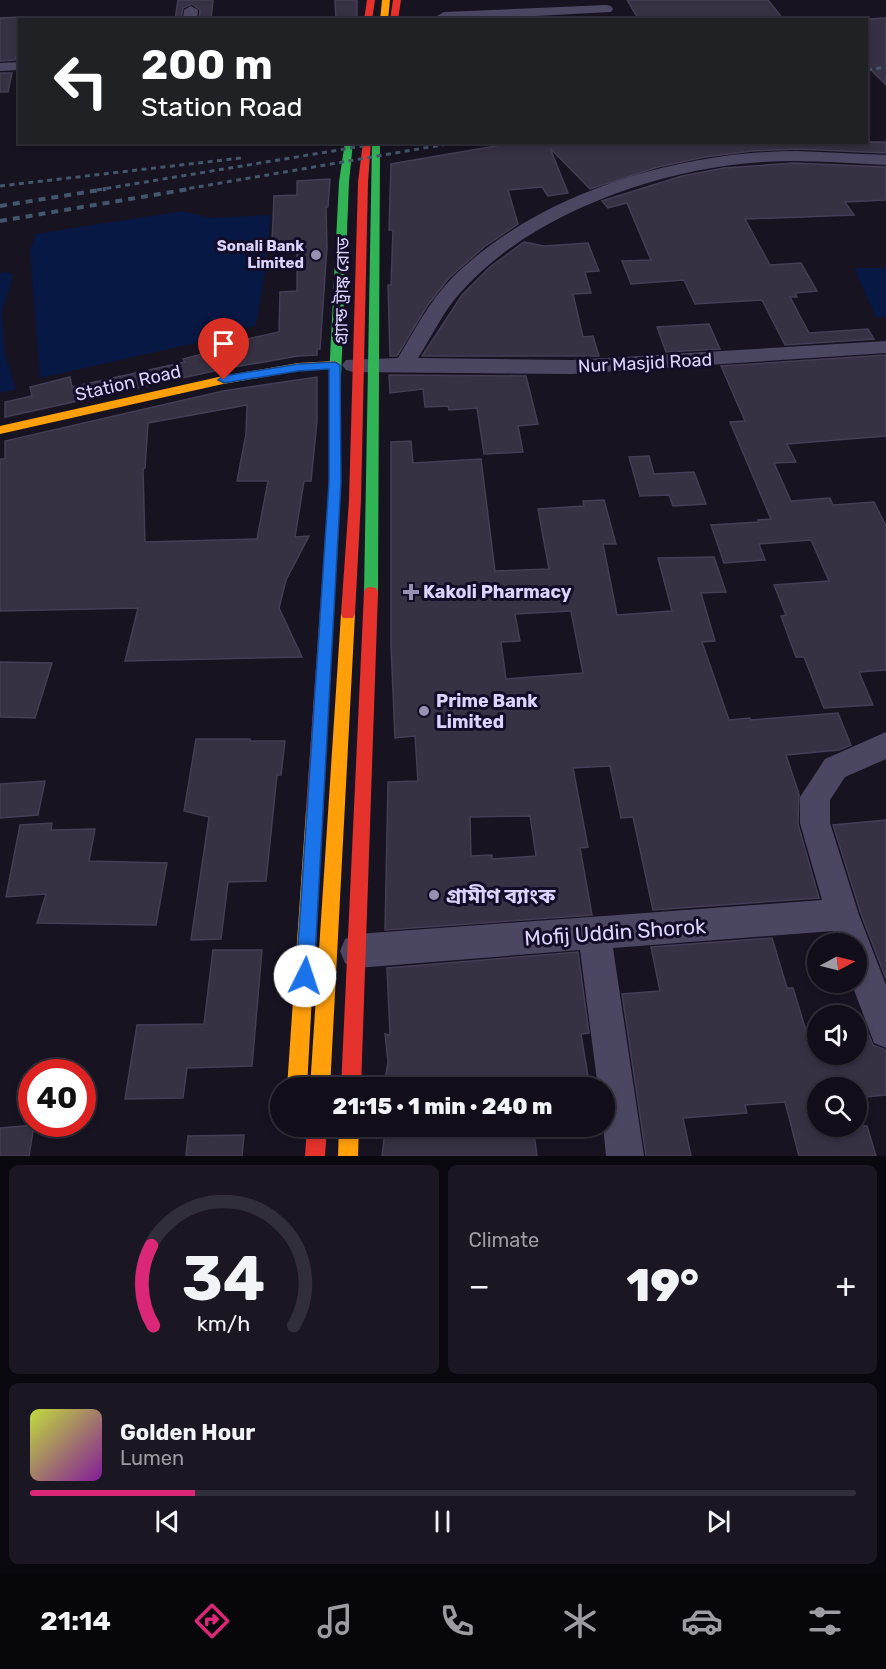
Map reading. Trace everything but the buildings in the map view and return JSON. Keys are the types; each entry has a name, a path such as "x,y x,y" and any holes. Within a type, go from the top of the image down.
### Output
{"main road":[{"path":"368,18 371,0"},
{"path":"384,18 386,0"},
{"path":"394,18 397,0"},
{"path":"298,1077 335,482 335,365 344,182 350,144"},
{"name":"গ্র্যান্ড ট্রাঙ্ক রোড","path":"321,1077 356,500 363,182 368,144"},
{"path":"351,1077 369,674 375,365 373,244 376,144"},
{"name":"Station Road","path":"0,430 224,380 298,368 335,365"},
{"path":"315,1156 316,1137"},
{"path":"348,1156 349,1137"}],"street":[{"path":"444,16 606,9"},
{"path":"0,67 18,66"},
{"path":"404,365 457,284 498,248 551,216 621,186 670,171 746,158 796,156 886,160"},
{"name":"Nur Masjid Road","path":"335,365 572,368 886,347"},
{"path":"849,929 815,823 815,797 835,768 886,745"},
{"name":"Mofij Uddin Shorok","path":"357,951 595,934 849,929"},
{"path":"595,934 625,1156"},
{"path":"867,980 886,1031"}],"water":[{"path":"183,211 209,218 271,215 266,266 256,325 213,339 40,378 30,250 36,234"},
{"path":"854,268 886,268 886,317 876,317"},
{"path":"7,272 13,275 2,312 5,355 16,389 0,393 0,273"}],"railway":[{"path":"868,70 886,67"},
{"path":"97,190 375,144"},
{"path":"180,190 447,144"},
{"path":"0,186 241,158"},
{"path":"0,206 106,189"},
{"path":"0,221 189,189"}],"traffic: fast":[{"path":"335,377 344,182 349,144"},
{"path":"371,592 376,144"}],"traffic: slow":[{"path":"384,18 386,0"},
{"path":"0,430 223,380 298,367 335,365"},
{"path":"321,1077 348,614"},
{"path":"298,1077 314,810"},
{"path":"348,1156 349,1137"}],"traffic: jam":[{"path":"368,18 371,0"},
{"path":"394,18 397,0"},
{"path":"348,614 355,500 363,182 367,144"},
{"path":"314,810 335,482 335,377"},
{"path":"351,1077 371,592"},
{"path":"315,1156 316,1137"}],"place":[{"name":"Sonali Bank Limited","path":"316,255"},
{"name":"Kakoli Pharmacy","path":"411,592"},
{"name":"Prime Bank Limited","path":"424,711"},
{"name":"গ্রামীণ ব্যাংক","path":"434,895"}],"route":[{"path":"224,380 298,368 335,365 335,482 305,976"}]}
